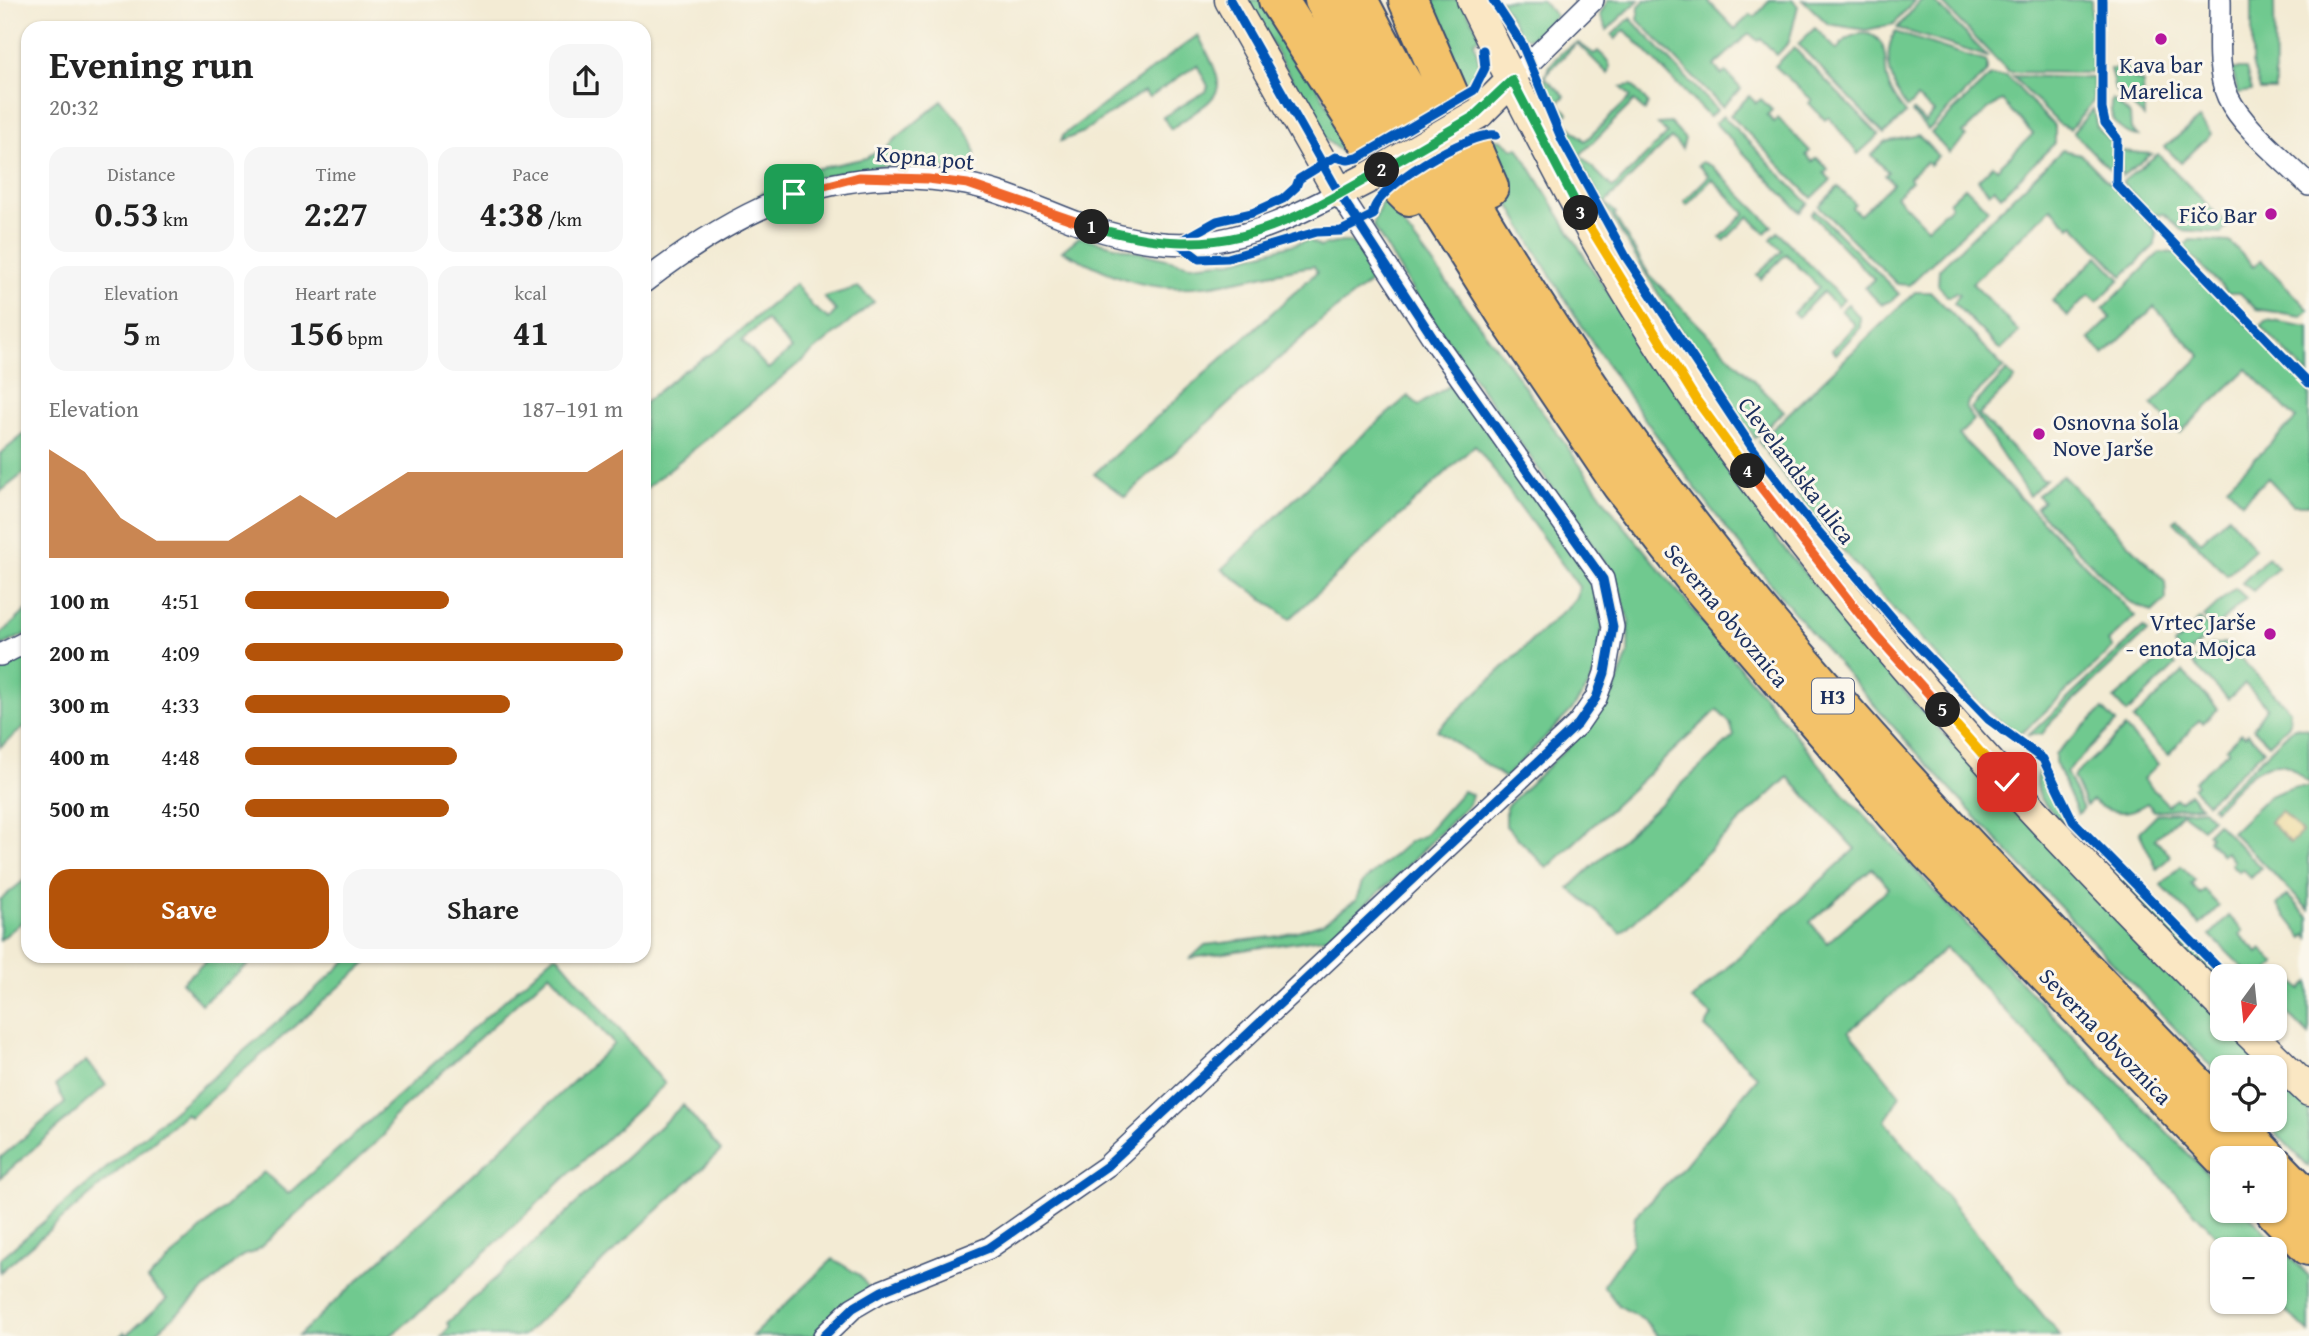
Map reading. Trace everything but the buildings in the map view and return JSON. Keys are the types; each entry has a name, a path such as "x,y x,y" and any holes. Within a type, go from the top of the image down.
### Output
{"highway":[{"path":"1278,0 1394,180 1471,258"},
{"name":"Severna obvoznica","path":"1324,0 1423,181 1621,484 1699,584 1930,853 2212,1146"},
{"name":"Severna obvoznica","path":"1358,0 1466,194 1527,290 1619,429 1715,557 1852,718 1977,858 2210,1100"},
{"path":"1408,0 1490,190 1527,290"},
{"path":"2242,1132 2255,1146"},
{"path":"2287,1178 2309,1201"},
{"path":"2287,1223 2309,1246"}],"street":[{"path":"824,1336 853,1308 882,1291 989,1248 1107,1166 1578,724 1596,698 1605,673 1613,627 1602,579 1437,344 1339,193 1230,0"},
{"name":"Clevelandska ulica","path":"1472,0 1576,205 1697,401 1796,537 1876,635 2007,782 2210,993"},
{"path":"1339,193 1479,113 1593,0"},
{"path":"2220,0 2221,66 2228,97 2238,112 2309,185"},
{"name":"Kopna pot","path":"651,277 680,254 741,215 794,194 859,177 897,177 968,184 1089,227 1129,237 1178,243 1203,243 1252,234 1294,218 1339,193"},
{"path":"0,655 21,644"},
{"path":"2257,1041 2309,1091"}],"green space":[{"path":"1247,0 1268,0 1356,155 1343,153 1325,139"},
{"path":"1419,0 1461,0 1481,37 1474,41 1481,70 1469,89 1456,93"},
{"path":"1500,0 1541,0 1556,16 1531,38 1522,37"},
{"path":"1608,0 1639,0 1607,30 1600,15"},
{"path":"1645,0 1707,0 1735,29 1751,14 1755,17 1770,0 1792,0 1798,6 1789,42 1777,55 1761,39 1758,41 1749,33 1714,66 1722,75 1726,72 1741,89 1722,107 1638,20 1639,6"},
{"path":"1803,0 1915,0 1894,24 1866,30 1828,24"},
{"path":"1921,0 1933,0 1988,57 1897,28"},
{"path":"1939,0 2091,0 2092,73 2008,72"},
{"path":"2252,0 2274,0 2275,90 2260,90 2252,63"},
{"path":"1630,18 1717,110 1709,117 1625,30 1615,39 1612,35"},
{"path":"1815,28 1837,50 1846,40 1859,34 1872,35 1882,45 1888,84 1906,114 1884,134 1798,44"},
{"path":"1895,32 1987,62 1987,72 1928,130 1912,113 1913,111 1925,122 1934,112 1917,98 1907,108 1893,81 1889,51"},
{"path":"1198,35 1218,82 1212,99 1202,107 1171,129 1163,117 1206,91 1208,86 1197,65 1149,97 1144,91 1081,133 1061,141 1063,135"},
{"path":"1577,43 1594,54 1598,51 1603,56 1609,64 1608,74"},
{"path":"1576,44 1546,74 1557,57"},
{"path":"1794,48 1879,135 1858,154 1829,117 1825,120 1809,103 1812,100 1775,66"},
{"path":"2110,69 2131,69 2133,78 2143,83 2144,117 2115,90"},
{"path":"2232,69 2246,69 2252,91 2238,93"},
{"path":"1990,76 2007,76 2055,127 2055,143 2001,196 1994,188 1989,193 1978,180 1993,165 1997,169 2033,134 2002,101 1988,109 1963,133 1966,137 1949,153 1931,133"},
{"path":"2012,76 2093,78 2093,102 2070,129 2059,124"},
{"path":"1545,77 1565,96 1558,103 1568,113 1562,119 1585,141 1631,97 1621,87 1632,85 1648,103 1645,111 1634,101 1580,155 1613,188 1667,134 1658,124 1670,123 1685,139 1682,149 1671,138 1605,203 1616,213 1614,215 1650,276 1784,411 1755,438 1632,252 1576,155 1559,119"},
{"path":"1749,96 1756,103 1761,99 1772,110 1767,115 1774,122 1778,118 1810,151 1806,155 1813,162 1817,158 1828,169 1824,173 1831,180 1812,198 1730,115"},
{"path":"2112,99 2130,115 2131,129 2138,136 2125,132 2116,124 2111,112"},
{"path":"942,101 970,138 975,154 973,162 961,163 951,170 899,165 850,171 752,201 787,175 866,158 883,149"},
{"path":"2093,109 2097,127 2113,145 2113,173 2073,132"},
{"path":"1723,116 1808,203 1800,212 1715,123"},
{"path":"2199,119 2211,134 2181,163 2165,147"},
{"path":"1918,135 1938,156 1929,165 1926,162 1909,177 1912,181 1896,196 1927,228 1951,206 1949,202 1965,187 1988,209 1909,285 1897,284 1819,206 1838,187 1855,204 1852,208 1860,215 1893,183 1885,175 1888,172 1872,155 1885,142"},
{"path":"1490,138 1502,140 1514,149 1518,147 1589,264 1781,545 1918,707 2006,800 2210,1001 2210,1041 2250,1041 2264,1055 2210,1055 2210,1065 1913,749 1814,636 1719,519 1630,398 1549,273 1476,141"},
{"path":"2062,150 2081,154 2156,231 2155,245 2123,276 2073,224 2070,227 2051,208 1972,283 2019,332 2000,350 1954,303 1959,294 1956,292 1948,297 1938,286 1939,269"},
{"path":"2122,151 2152,154 2122,176"},
{"path":"2158,154 2228,226 2221,233 2181,230 2164,214 2151,213 2122,182"},
{"path":"1702,162 1712,166 1772,226 1765,233 1749,216 1724,241 1720,238 1745,213 1712,179 1687,205 1684,201 1709,176 1698,165"},
{"path":"1383,198 1505,359 1616,516 1844,794 2054,1017 2210,1176 2210,1223 2257,1223 2271,1237 2218,1237 1946,948 1849,1031 1900,1095 1885,1121 2060,1336 1658,1336 1645,1321 1618,1305 1603,1285 1632,1244 1635,1216 1678,1173 1758,1077 1705,1027 1712,1015 1692,1000 1855,849 1788,777 1621,933 1569,888 1734,736 1730,723 1717,710 1547,868 1506,826 1506,807 1571,744 1614,691 1628,654 1629,621 1614,575 1415,295 1373,225","holes":["1872,868 1889,888 1827,943 1810,922"]},
{"path":"1815,210 1899,294 1891,301 1881,304 1865,288 1874,279 1811,214"},
{"path":"1778,232 1844,300 1837,306 1823,292 1798,317 1793,313 1819,287 1786,254 1761,279 1757,275 1782,251 1771,239"},
{"path":"1079,237 1190,265 1233,261 1309,240 1320,247 1350,242 1361,250 1378,276 1324,318 1125,497 1094,474 1317,272 1314,266 1210,285 1148,285 1115,275 1062,251"},
{"path":"2190,240 2230,242 2253,266 2261,260 2309,310 2302,316 2256,309 2240,293 2228,293 2183,247"},
{"path":"2160,252 2177,253 2309,389 2309,505 2293,505 2268,478 2242,502 2227,486 2296,419 2247,369 2180,433 2152,404 2201,356 2154,307 2104,355 2089,339 2111,318 2103,309"},
{"path":"2098,256 2120,279 2097,302 2089,295 2067,316 2052,301"},
{"path":"795,284 813,307 829,319 836,311 824,297 858,287 874,302 651,484 651,397 683,371 718,349","holes":["766,320 792,349 768,369 742,340"]},
{"path":"1915,292 1931,292 2004,368 1968,402 1966,409 1974,420 1959,435 2135,616 2108,642 2113,648 2021,734 1997,719 1976,699 1891,605 1822,525 1759,442"},
{"path":"1848,304 1860,318 1860,328 1836,354 1832,350 1855,325 1841,310"},
{"path":"2267,320 2309,327 2309,376 2261,326"},
{"path":"2007,371 2015,379 1979,415 2042,479 2046,479 2029,496 1971,408"},
{"path":"1452,384 1568,541 1590,576 1603,625 1600,663 1588,687 1571,711 1505,778 1437,730 1577,598 1579,587 1475,445 1290,619 1222,569 1340,455 1408,396 1419,405"},
{"path":"21,437 21,476 0,492 0,454"},
{"path":"2062,475 2165,581 2166,599 2152,612 2128,601 2036,508 2043,501 2037,495"},
{"path":"2228,516 2255,549 2227,575 2174,521 2177,518 2201,542"},
{"path":"2268,557 2278,568 2253,591 2242,583"},
{"path":"2235,588 2246,598 2215,628 2204,617"},
{"path":"21,616 21,636 3,645 0,643 0,635"},
{"path":"2200,619 2212,631 2185,657 2174,645"},
{"path":"2143,628 2147,632 2053,720 2042,734 2029,735"},
{"path":"2212,644 2227,644 2290,710 2289,725 2269,744 2253,728 2267,707 2245,684 2228,699 2192,663"},
{"path":"21,654 21,730 0,747 0,665"},
{"path":"2166,655 2176,665 2127,713 2114,699"},
{"path":"2183,672 2218,709 2203,723 2199,720 2168,755 2133,720"},
{"path":"2103,709 2116,723 2066,772 2083,809 2078,814 2055,762 2055,754"},
{"path":"2294,727 2309,729 2309,783 2288,766 2267,766 2248,777 2215,809 2212,806"},
{"path":"2125,728 2158,764 2143,779 2168,805 2176,799 2180,802 2189,793 2200,806 2154,811 2147,803 2133,810 2119,812 2106,809 2092,801 2086,806 2073,777"},
{"path":"2241,733 2245,736 2248,733 2264,750 2207,803 2193,788 2197,785 2194,781 2229,751 2226,748"},
{"path":"2041,763 2069,823 2210,967 2210,978 2040,799 2036,780"},
{"path":"2293,787 2309,787 2309,910 2232,832 2269,796"},
{"path":"1463,791 1472,795 1469,804 1394,879 1329,937 1191,958 1205,945 1281,936 1323,923 1356,900 1362,883 1410,841 1423,836"},
{"path":"2203,809 2212,818 2202,828 2182,813 2155,839 2171,856 2157,869 2139,832 2157,814"},
{"path":"2217,823 2261,868 2251,878 2242,869 2239,872 2231,864 2234,861 2226,852 2222,855 2208,840 2210,836 2207,833"},
{"path":"2181,866 2195,880 2191,884 2200,894 2204,890 2219,906 2200,925 2161,885"},
{"path":"21,883 21,923 0,940 0,900"},
{"path":"2287,895 2309,918 2309,938 2306,935 2303,938 2277,905"},
{"path":"2229,916 2243,931 2240,935 2258,953 2262,949 2276,964 2239,964 2210,935"},
{"path":"204,963 251,963 201,1004 182,982"},
{"path":"344,963 367,963 190,1117 186,1113 0,1272 0,1259"},
{"path":"546,963 564,963 665,1084 429,1305 390,1336 298,1336 614,1044 550,973 392,1118 384,1135 255,1252 242,1256 152,1336 120,1336 124,1332 127,1335 167,1299 147,1280 264,1172 288,1194"},
{"path":"2287,975 2301,990 2309,982 2309,1035 2287,1013"},
{"path":"86,1061 106,1085 0,1178 0,1158 65,1103 56,1085"},
{"path":"2287,1077 2309,1099 2309,1167 2275,1132 2287,1132"},
{"path":"683,1105 721,1151 523,1336 441,1336 450,1327 447,1323"},
{"path":"2287,1254 2309,1276 2309,1333 2287,1312"},
{"path":"833,1259 859,1275 872,1292 813,1336 752,1336"}],"sand":[{"path":"2281,811 2302,832 2291,843 2270,822"}],"cycle path":[{"path":"824,1336 853,1308 882,1291 989,1248 1107,1166 1578,724 1596,698 1605,673 1613,627 1603,579 1437,344 1339,193 1230,0"},
{"path":"1493,0 1522,44 1562,140 1626,257 1751,446 1800,510 1901,628 1988,719 2043,759 2073,821 2214,964"},
{"path":"2102,0 2102,109 2105,123 2117,138 2116,184 2309,383"},
{"path":"1483,50 1485,68 1474,90 1358,158 1348,160 1335,157 1299,179 1296,187 1283,199 1252,213 1217,221 1178,243 1199,259 1228,258 1316,232 1341,231 1373,215 1376,204 1388,191 1424,163 1466,142 1496,135"}],"place":[{"name":"Kava bar Marelica","path":"2161,39"},
{"name":"Fičo Bar","path":"2271,214"},
{"name":"Osnovna šola Nove Jarše","path":"2039,434"},
{"name":"Vrtec Jarše - enota Mojca","path":"2270,634"}],"route":[{"path":"794,194 859,177 928,179 968,184 1089,227 1129,237 1178,243 1229,239 1274,227 1294,218 1373,174 1479,113 1512,80 1576,205 1697,401 1796,537 1876,635 2007,782"}]}
